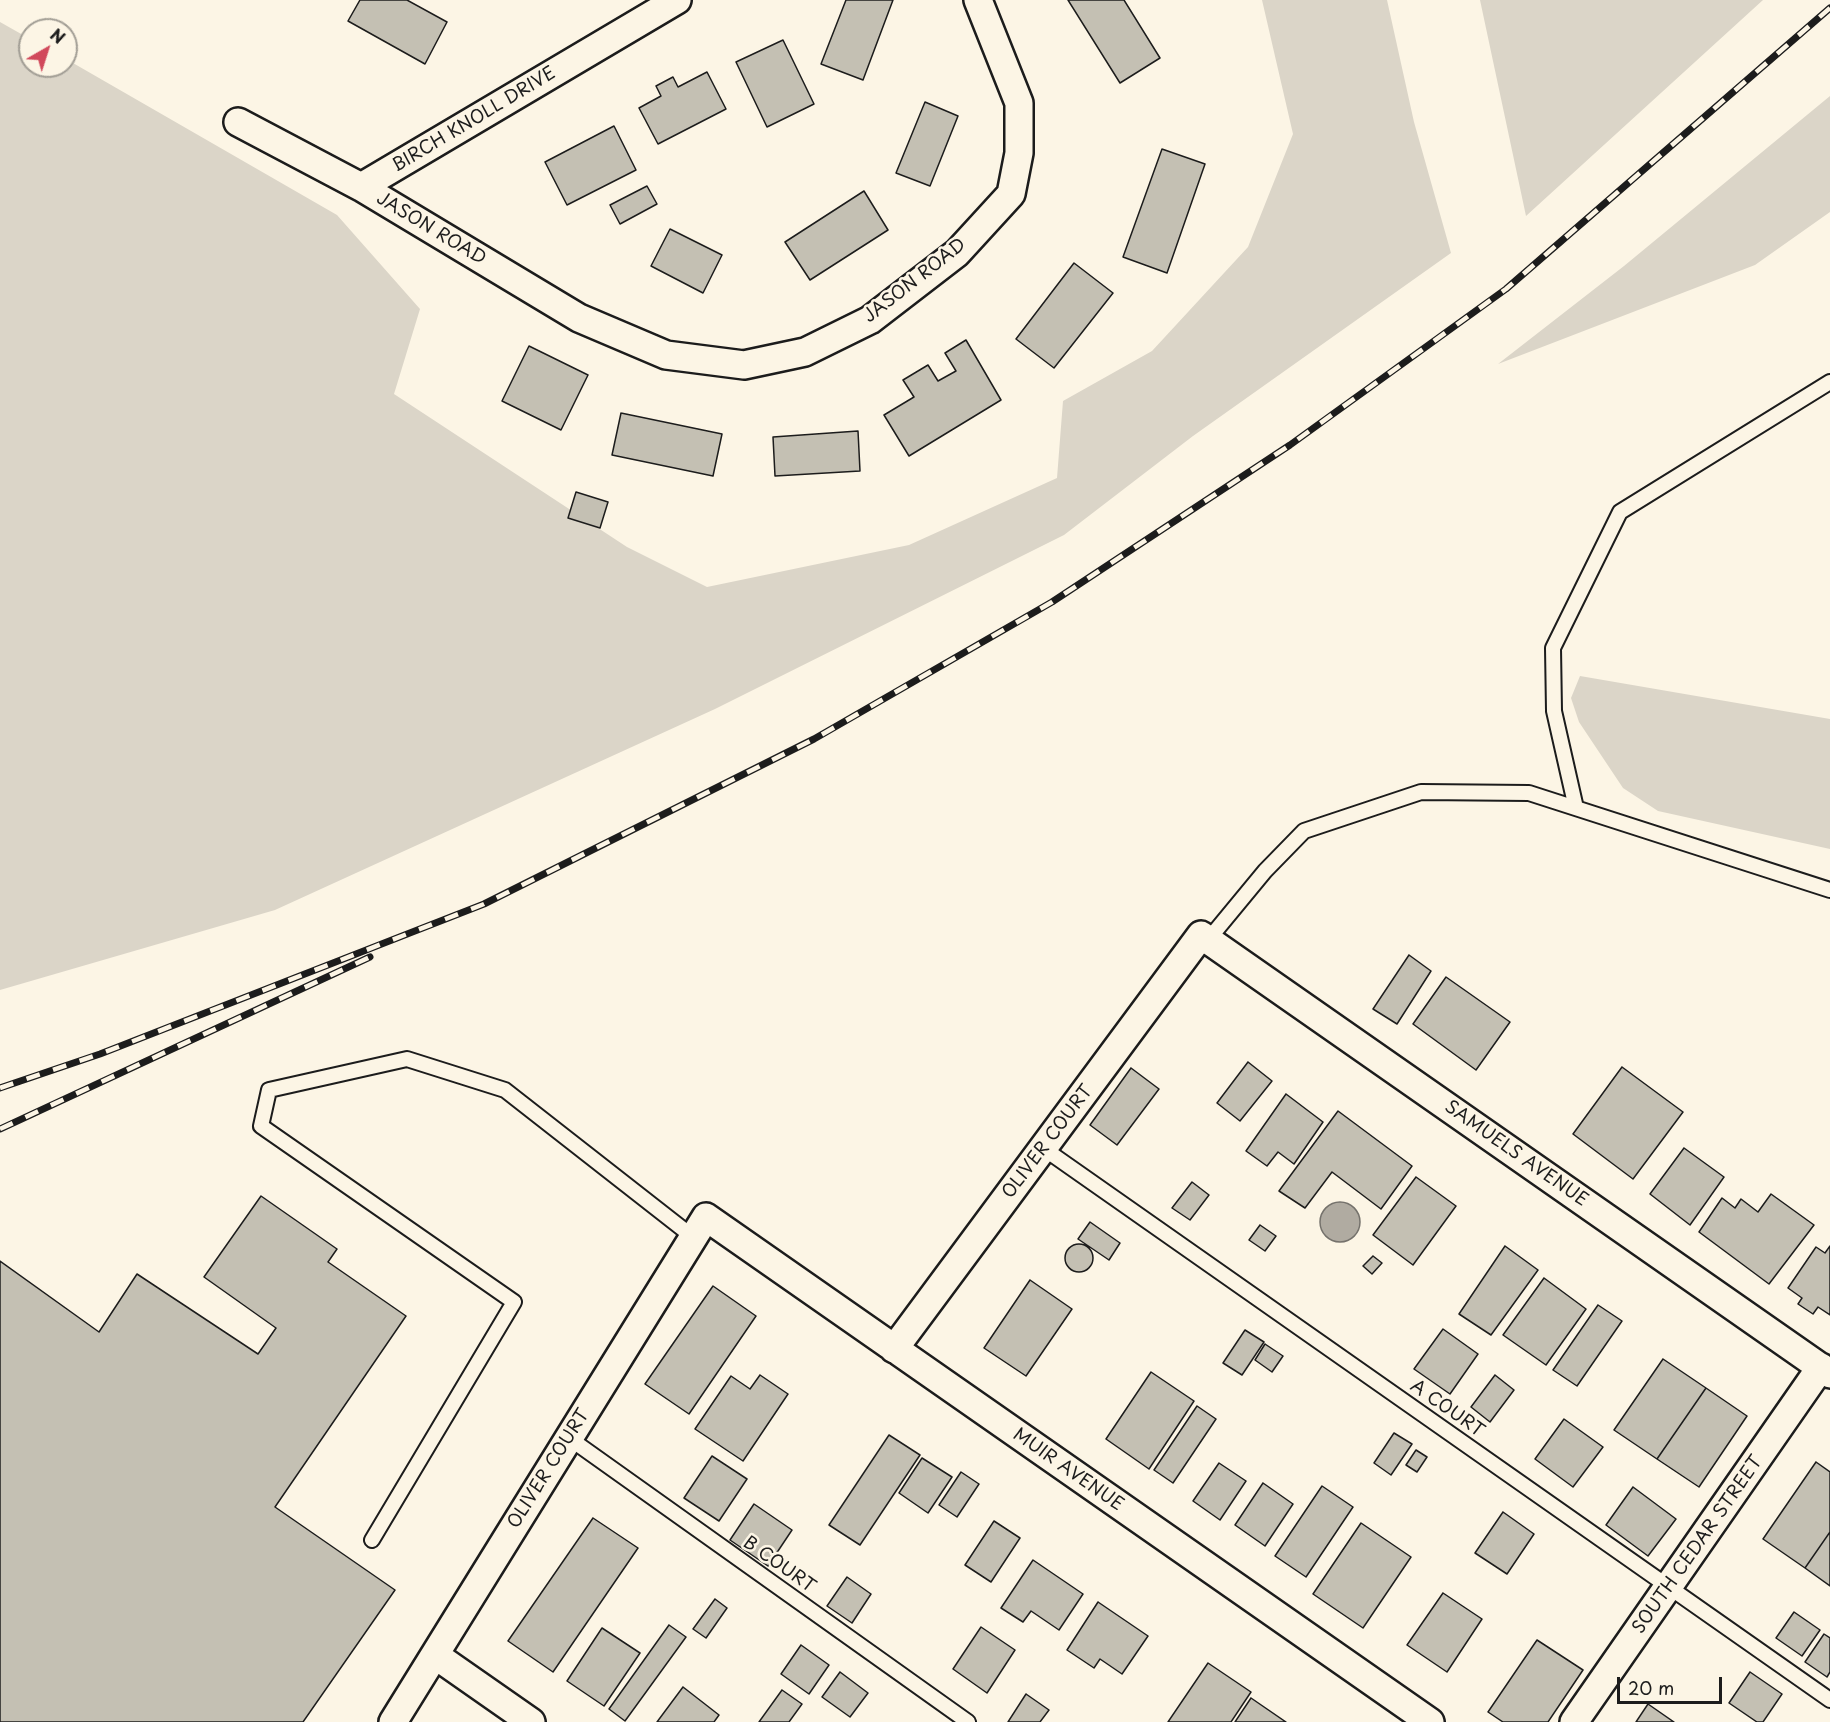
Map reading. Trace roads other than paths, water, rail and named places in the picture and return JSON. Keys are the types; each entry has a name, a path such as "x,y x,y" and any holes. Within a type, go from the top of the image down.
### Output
{"street":[{"name":"BIRCH KNOLL DRIVE","path":"361,188 677,0"},
{"name":"JASON ROAD","path":"361,188 579,318 666,355 744,365 805,352 870,320 957,253 1011,194 1019,153 1019,104 978,0"},
{"path":"238,122 361,188"},
{"name":"OLIVER COURT","path":"894,1349 1043,1148 1205,937"},
{"name":"SAMUELS AVENUE","path":"1205,937 1826,1371"},
{"name":"OLIVER COURT","path":"393,1722 699,1227"},
{"name":"MUIR AVENUE","path":"699,1227 894,1349 1430,1722"},
{"name":"SOUTH CEDAR STREET","path":"1574,1722 1668,1587 1826,1371"},
{"path":"435,1655 531,1722"}],"lane":[{"path":"1576,808 1554,711 1553,648 1620,512 1830,382"},
{"path":"1205,937 1304,831 1421,792 1529,793 1830,890"},
{"path":"372,1540 514,1302 261,1126 269,1090 407,1059 505,1090 699,1227"},
{"name":"A COURT","path":"1043,1148 1830,1700"},
{"name":"B COURT","path":"569,1438 968,1722"}],"railway":[{"path":"0,1088 100,1054 484,904 814,739 1052,602 1290,445 1506,289 1830,8"},
{"path":"0,1129 370,957"}]}
